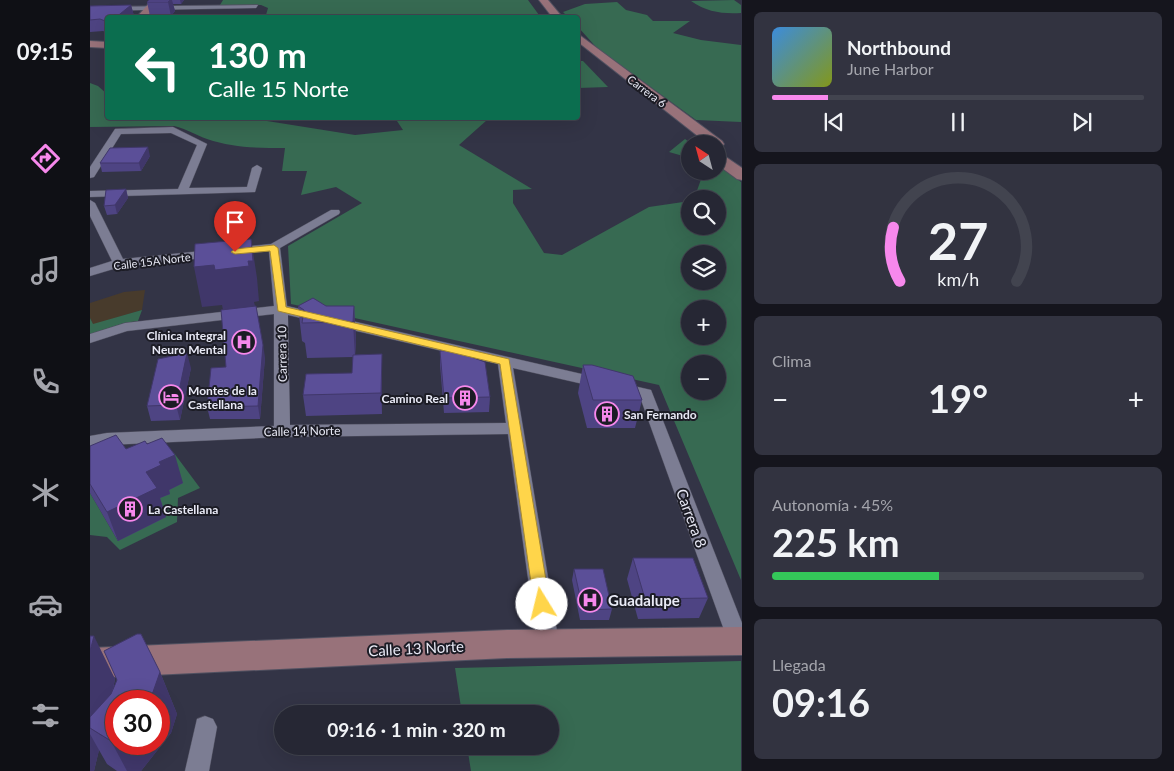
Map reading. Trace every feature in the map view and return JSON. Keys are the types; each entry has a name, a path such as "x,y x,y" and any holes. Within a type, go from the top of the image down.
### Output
{"main road":[{"path":"533,0 546,15"},
{"path":"543,0 556,15"},
{"path":"143,15 155,2"},
{"name":"Carrera 6","path":"580,39 705,135"},
{"path":"90,44 105,45"},
{"path":"580,48 689,135"},
{"name":"Carrera 6","path":"726,150 742,162"},
{"path":"726,164 742,176"},
{"name":"Calle 13 Norte","path":"90,663 548,643 740,641"}],"street":[{"path":"214,7 219,0"},
{"path":"90,9 106,9 155,2 214,7 256,6"},
{"path":"90,175 118,132 173,130 202,144 182,192"},
{"path":"90,194 251,190 257,168"},
{"path":"90,203 94,226 119,264"},
{"path":"274,248 335,212"},
{"name":"Calle 15A Norte","path":"90,272 119,264 274,248"},
{"name":"Carrera 10","path":"274,248 281,309 282,431"},
{"path":"90,339 124,327 281,309 505,362 548,643"},
{"name":"Carrera 8","path":"505,362 646,394 740,641"},
{"name":"Calle 14 Norte","path":"90,442 107,439 282,431 515,428"},
{"path":"197,771 204,727"}],"shaded area":[{"path":"145,290 142,310 93,325 90,318 90,303 124,292"}],"green space":[{"path":"223,0 528,0 539,15 266,15 268,8 261,5 220,5"},
{"path":"734,0 741,5 741,13 715,11 703,8 691,1"},
{"path":"617,2 626,10 647,15 653,21 690,21 673,33 701,40 741,45 741,122 696,120 597,48 580,29 580,15 566,15 563,12 585,4"},
{"path":"580,61 583,61 608,87 580,88"},
{"path":"90,83 98,86 105,92 105,120 265,120 355,135 403,130 396,120 487,120 459,145 532,189 513,190 513,203 544,253 562,255 649,207 681,202 681,235 726,235 726,190 697,190 701,180 726,180 726,170 741,182 741,580 659,385 291,304 288,246 362,203 336,187 301,195 307,171 282,171 285,148 236,146 207,139 174,126 90,127"},
{"path":"681,142 681,155 669,152"},
{"path":"142,310 138,321 124,323 90,334 90,318 93,324"},
{"path":"145,452 174,453 200,488 178,498 177,522 120,550 107,537 90,535 90,493 118,541"},
{"path":"741,661 741,771 471,771 468,755 559,755 559,705 461,705 455,668"}],"building":[{"path":"149,0 170,0 168,2 147,2"},
{"path":"131,5 119,15 105,15 105,21 100,19 90,20 90,6"},
{"path":"148,147 139,163 100,163 110,148"},
{"path":"126,189 115,205 104,206 106,190"},
{"path":"251,239 253,261 248,261 249,266 215,270 214,265 194,267 195,244"},
{"path":"313,298 326,306 354,306 353,322 302,323 304,310 298,306"},
{"path":"256,306 263,345 258,406 207,407 211,368 226,367 221,310"},
{"name":"Camino Real","path":"452,350 485,362 490,397 444,398 440,351"},
{"path":"187,353 176,405 147,406 158,359"},
{"path":"382,354 381,393 303,395 306,374 352,373 353,355"},
{"path":"583,365 592,365 633,376 642,400 593,400"},
{"path":"116,435 126,449 145,441 147,444 162,438 175,455 159,462 161,465 146,472 157,488 107,512 90,484 90,446"},
{"path":"633,558 693,558 708,598 645,599"},
{"name":"Guadalupe","path":"574,569 603,569 612,609 583,610"},
{"path":"137,634 141,634 160,672 154,690 113,690 117,680 104,651"},
{"path":"90,636 94,636 90,651"},
{"path":"105,701 105,737 90,728 90,717"}],"place":[{"name":"Clínica Integral Neuro Mental","path":"244,342"},
{"name":"Montes de la Castellana","path":"171,397"},
{"name":"Camino Real","path":"465,398"},
{"name":"San Fernando","path":"607,414"},
{"name":"La Castellana","path":"130,509"},
{"name":"Guadalupe","path":"590,600"}],"route":[{"path":"235,252 274,248 281,309 505,362 542,604"}]}
